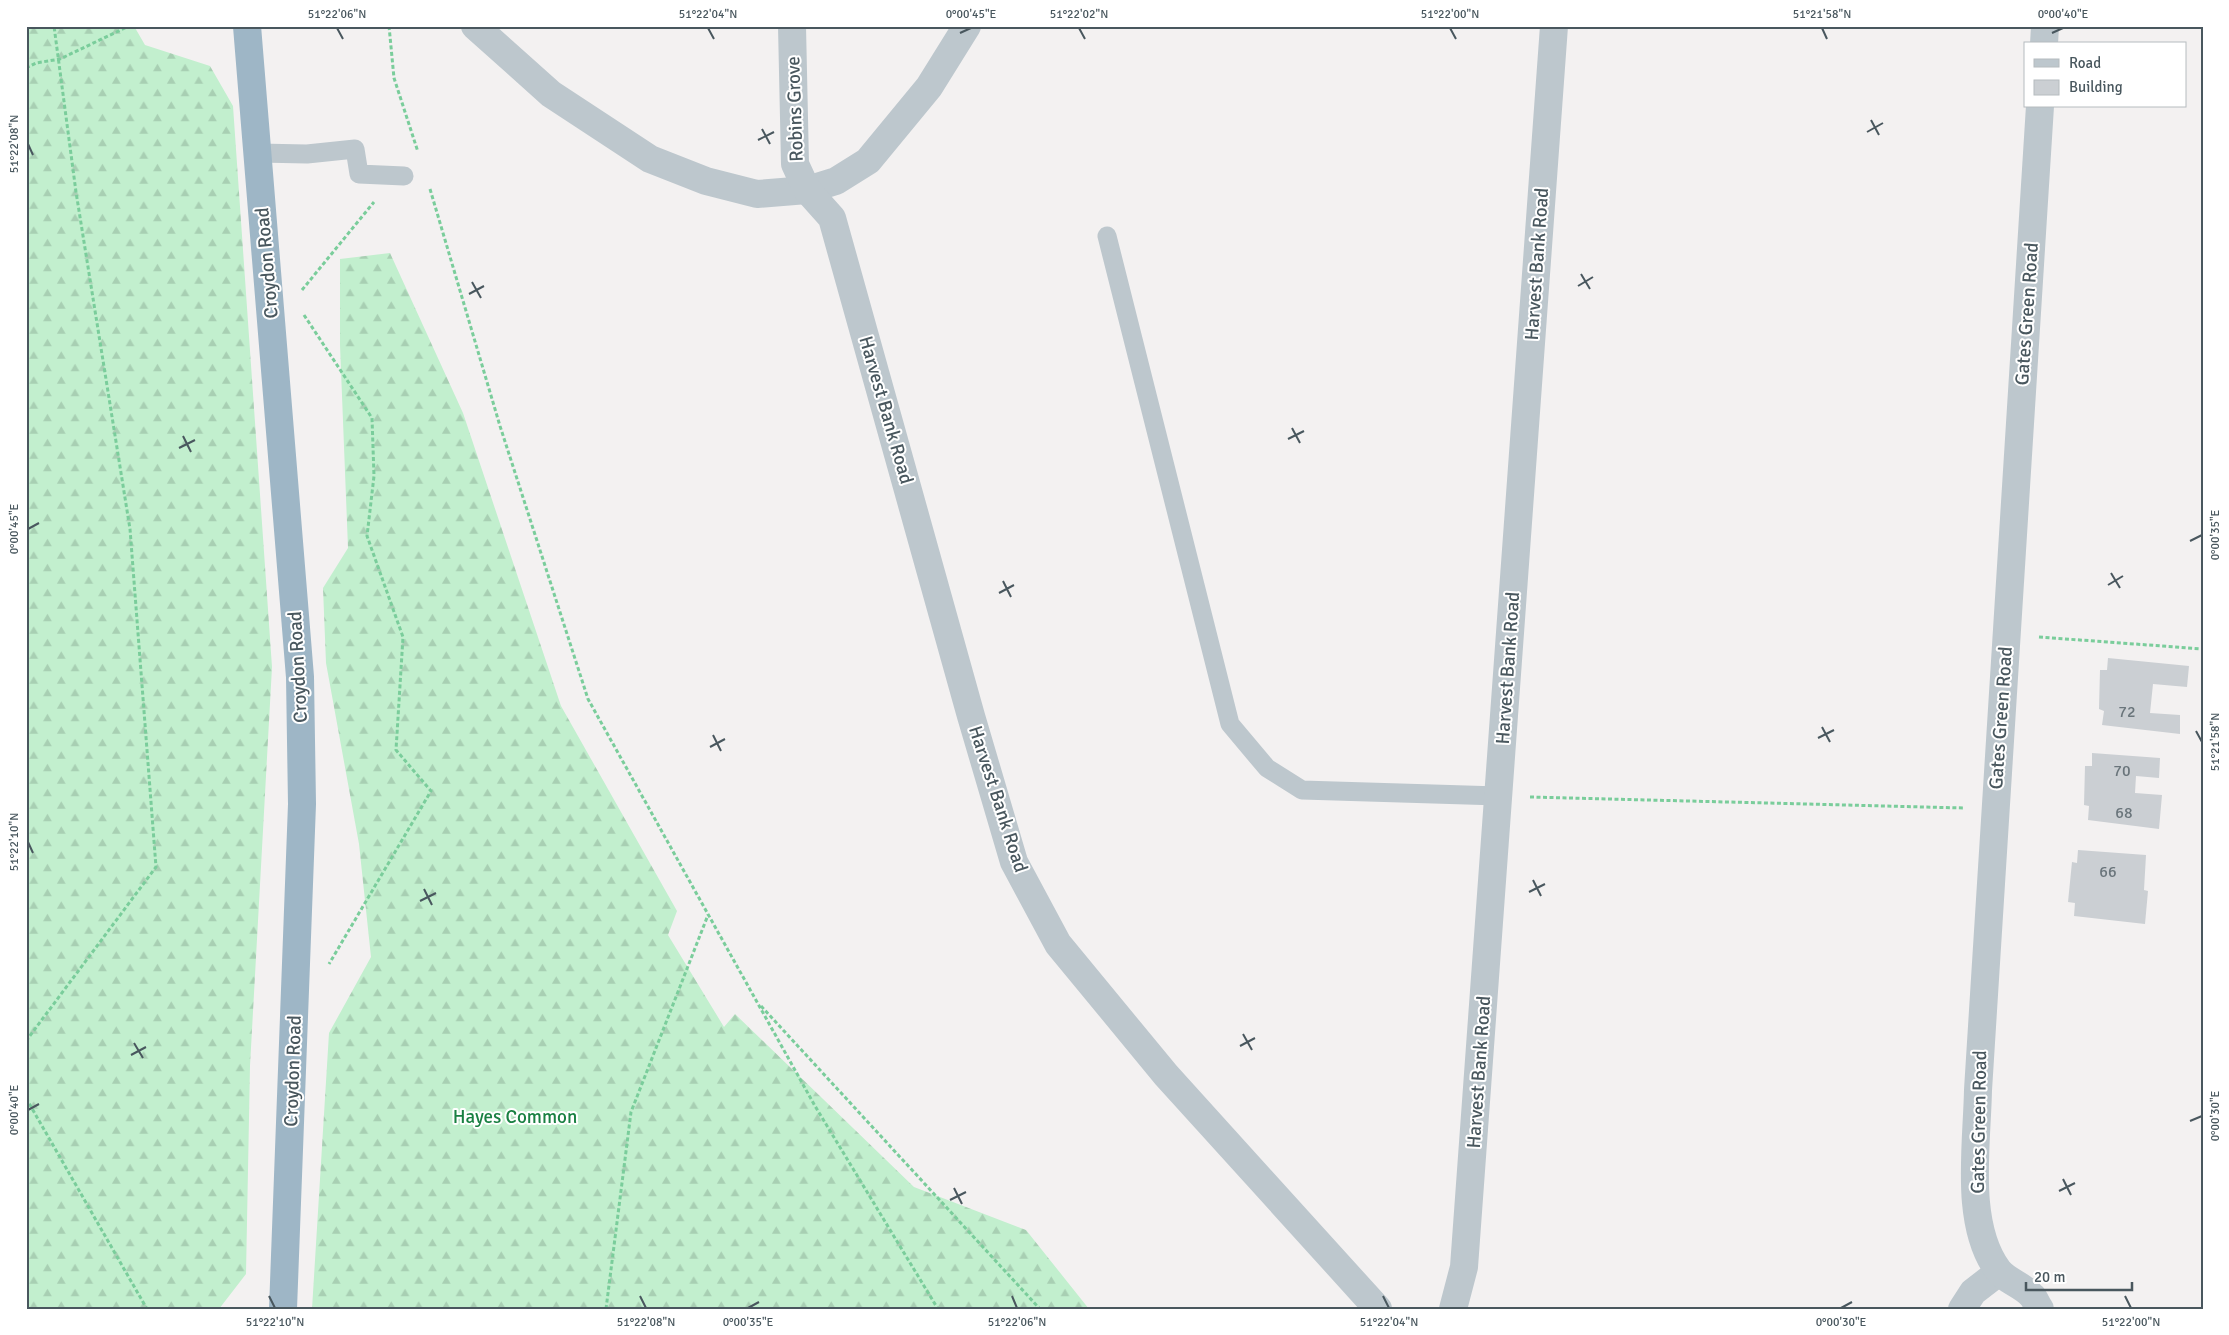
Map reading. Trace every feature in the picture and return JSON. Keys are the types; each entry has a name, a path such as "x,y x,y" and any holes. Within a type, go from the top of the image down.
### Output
{"highway":[{"name":"Croydon Road","path":"247,26 292,570 302,738 302,804 283,1309"}],"street":[{"path":"475,26 552,94 650,159 706,181 757,194 806,190 836,181 868,160 929,87 967,26"},
{"name":"Robins Grove","path":"792,26 795,164 806,190"},
{"name":"Harvest Bank Road","path":"1453,1309 1464,1267 1554,26"},
{"path":"2044,42 2045,26"},
{"name":"Gates Green Road","path":"1999,1272 1984,1246 1980,1233 1976,1185 1978,1090 2040,108"},
{"name":"Harvest Bank Road","path":"806,190 832,218 971,716 1014,862 1058,944 1166,1075 1378,1309"},
{"path":"1962,1309 1973,1292 1999,1272 2031,1295 2040,1309"}],"lane":[{"path":"258,153 307,154 355,149 359,174 400,176"},
{"path":"1107,236 1230,724 1267,768 1302,790 1499,796"}],"path":[{"path":"26,1041 156,867 130,529 76,192 60,58 54,26"},
{"path":"26,68 36,63 60,58 129,26"},
{"path":"389,26 394,78 419,155"},
{"path":"300,293 400,176"},
{"path":"428,182 500,426 588,699 815,1106 938,1309"},
{"path":"299,308 372,418 374,476 367,536 403,637 396,750 431,791 328,966"},
{"path":"2006,635 2203,649"},
{"path":"1499,796 1995,809"},
{"path":"606,1309 631,1112 708,914"},
{"path":"757,1002 1040,1309"},
{"path":"26,1098 148,1309"}],"shaded area":[{"path":"2132,26 2203,26 2203,29"}],"green space":[{"path":"26,26 134,26 145,45 210,66 233,106 272,667 250,1066 246,1274 219,1309 26,1309"},
{"name":"Hayes Common","path":"390,253 463,413 561,706 677,911 668,935 724,1027 735,1014 914,1187 1026,1230 1089,1309 312,1309 329,1033 371,957 359,844 326,663 323,588 348,548 340,345 340,259"}],"building":[{"path":"2108,658 2189,666 2187,687 2153,684 2150,713 2180,715 2180,734 2102,725 2104,711 2099,709 2100,670 2107,670"},
{"path":"2092,753 2160,758 2159,778 2136,776 2135,793 2162,795 2159,829 2088,820 2089,806 2084,805 2085,766 2092,766"},
{"path":"2078,850 2146,855 2144,890 2148,891 2145,924 2074,916 2075,903 2068,902 2072,862 2077,863"}]}
